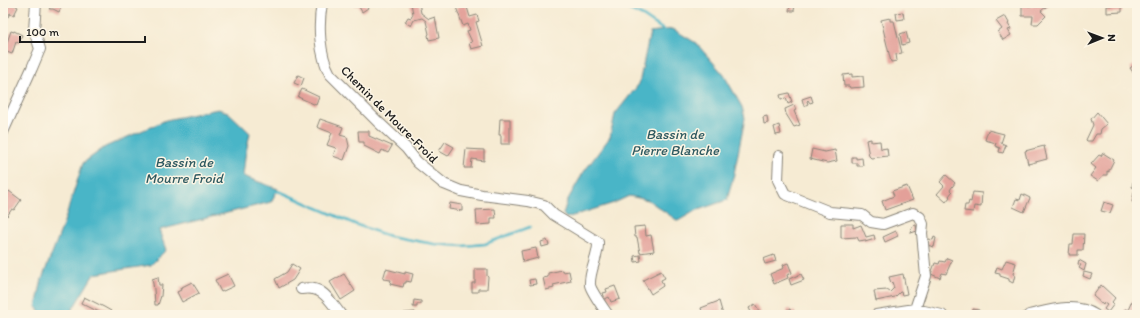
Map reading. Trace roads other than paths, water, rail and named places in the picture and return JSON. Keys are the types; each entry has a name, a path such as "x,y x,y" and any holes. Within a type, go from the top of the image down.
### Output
{"street":[{"path":"3,132 40,49 34,30 36,3"},
{"name":"Chemin de Moure-Froid","path":"322,3 320,16 322,49 325,64 330,74 406,148 417,162 444,184 461,191 528,200 544,205 554,215 598,242 590,286 608,315"},
{"path":"778,156 778,180 785,194 830,212 862,215 871,222 883,224 913,213 920,217 922,224 926,276 916,312"},
{"path":"301,289 317,289 325,294 340,315"},
{"path":"1029,315 1052,310 1075,308 1096,315"},
{"path":"876,315 916,312 942,315"}],"water":[{"name":"Bassin de Pierre Blanche","path":"673,29 696,43 724,75 742,107 745,118 734,174 727,200 695,211 678,221 648,200 629,196 614,203 566,218 563,214 567,201 583,173 610,137 615,114 639,84 650,32"},
{"name":"Bassin de Mourre Froid","path":"218,109 228,112 250,133 243,176 278,189 271,202 159,230 166,250 151,265 94,274 69,315 43,315 36,307 42,279 63,225 83,163 105,147 166,120"}],"waterway":[{"path":"615,3 643,16 665,31"},
{"path":"275,191 281,192 357,225 389,236 434,244 463,246 485,244 530,227"}]}
